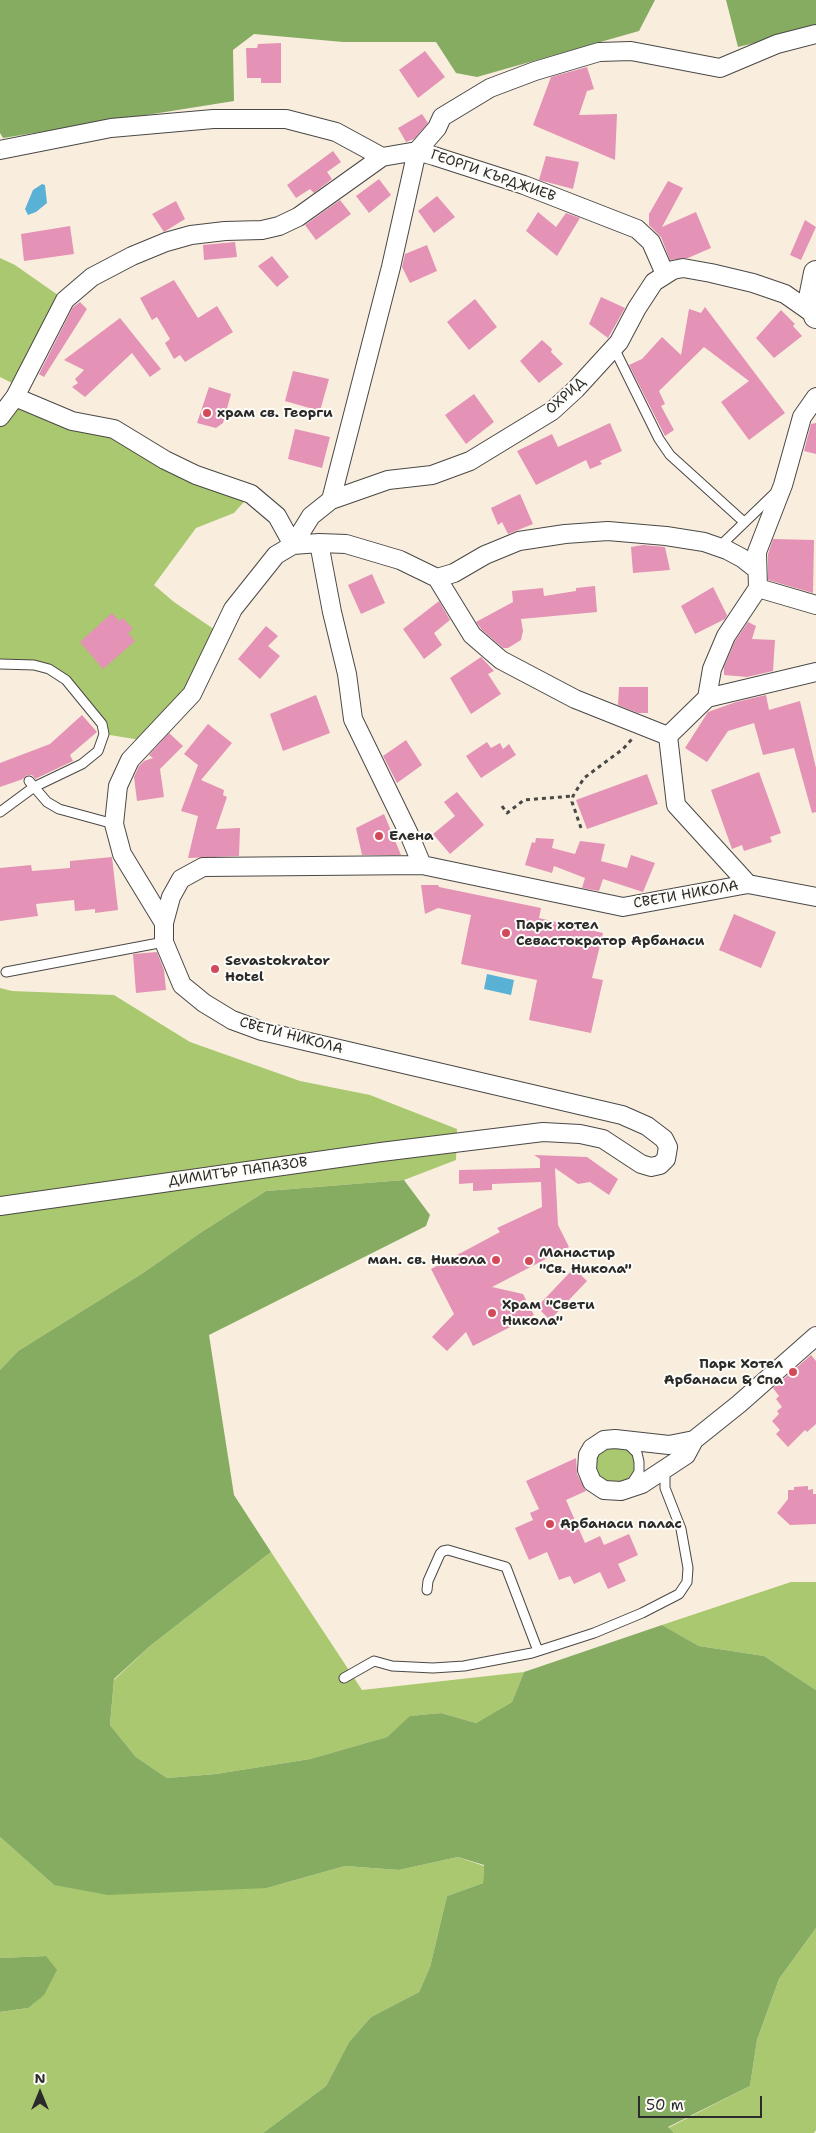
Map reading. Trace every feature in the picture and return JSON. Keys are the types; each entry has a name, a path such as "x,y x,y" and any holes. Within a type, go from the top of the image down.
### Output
{"street":[{"path":"331,500 391,267 417,151 437,128 442,117 490,88 535,71 600,52 631,51 720,68 777,44 816,34"},
{"path":"0,150 111,128 213,119 286,119 336,132 382,157 298,216 279,226 262,230 225,230 174,240 132,256 92,277 65,300 15,397 0,417"},
{"name":"ГЕОРГИ КЪРДЖИЕВ","path":"382,157 417,151 524,185 637,229 651,242 665,274"},
{"path":"665,274 683,268 753,283 785,294 815,316"},
{"path":"815,316 811,298 816,273"},
{"name":"ОХРИД","path":"294,545 311,516 331,500 388,480 432,475 470,461 552,411 576,389 619,342 637,308 654,282 665,274"},
{"path":"15,397 72,421 114,429 165,460 196,475 251,494 277,516 294,545"},
{"path":"707,698 712,669 726,636 758,588 757,552 783,485 802,417 816,397"},
{"path":"437,578 454,573 485,555 520,541 565,534 608,531 666,536 704,542 742,558 756,569"},
{"path":"319,543 332,612 347,674 353,719 410,834 422,865"},
{"path":"164,922 122,854 114,824 118,786 130,760 192,694 233,610 276,555 294,545 319,543 346,544 400,560 437,578 472,635 501,660 575,699 668,736"},
{"path":"758,588 816,605"},
{"path":"668,736 707,698 816,672"},
{"path":"668,736 676,804 748,884"},
{"name":"СВЕТИ НИКОЛА","path":"476,1140 543,1132 580,1134 603,1139 641,1164 650,1167 663,1162 668,1151 664,1139 653,1130 622,1115 262,1031 232,1020 204,1004 182,984 164,942 164,922 171,897 182,879 203,866 422,865 623,907 748,884 816,897"},
{"name":"ДИМИТЪР ПАПАЗОВ","path":"0,1206 476,1140"},
{"path":"694,1440 669,1446 615,1439 604,1440 592,1448 588,1455 587,1470 592,1482 598,1487 612,1492 642,1484 686,1455 694,1440 739,1404 816,1336"}],"lane":[{"path":"614,348 659,439 670,455 744,522"},
{"path":"719,547 783,485"},
{"path":"0,664 34,665 48,669 66,680 102,724 104,734 98,751 82,764 32,784 0,812"},
{"path":"32,784 47,802 59,809 114,824"},
{"path":"6,972 164,942"},
{"path":"615,1439 624,1441 632,1446 640,1462 639,1472 635,1480 629,1487 621,1491"},
{"path":"344,1678 374,1661 392,1666 433,1668 464,1666 538,1651 594,1633 642,1613 679,1594 687,1582 688,1568 681,1529 665,1488 665,1470"},
{"path":"427,1590 428,1581 443,1551 448,1550 506,1567 538,1651"}],"path":[{"path":"581,828 572,802 573,796 584,778 623,749 642,727"},
{"path":"502,806 507,813 524,800 573,796"}],"green space":[{"path":"0,0 655,0 639,31 477,77 456,73 436,42 343,42 254,34 233,50 234,101 3,138 0,133"},
{"path":"726,0 816,0 816,28 738,47"},
{"path":"0,258 15,265 65,300 20,387 0,377"},
{"path":"15,397 251,494 234,513 196,528 154,585 174,602 221,634 192,694 146,741 104,734 66,680 49,669 0,664 0,417"},
{"path":"0,988 12,991 114,995 190,1042 300,1081 370,1095 457,1129 456,1160 404,1180 266,1191 200,1233 143,1273 18,1351 0,1370"},
{"path":"404,1180 430,1215 426,1226 209,1335 234,1495 271,1552 150,1646 114,1679 110,1725 136,1757 167,1778 216,1774 310,1759 387,1737 410,1716 441,1713 476,1723 512,1702 524,1672 662,1625 699,1646 764,1656 816,1690 816,1928 779,1979 757,2040 750,2086 668,2127 674,2133 263,2133 326,2086 349,2042 371,2017 419,1992 430,1967 447,1896 483,1883 484,1865 458,1857 399,1870 345,1866 267,1888 108,1895 54,1885 0,1837 0,1370 18,1351 143,1273 200,1233 266,1191"},
{"path":"610,1439 637,1453 635,1480 604,1490 588,1455"},
{"path":"271,1552 362,1690 524,1672 512,1702 476,1723 441,1713 411,1716 387,1737 310,1759 216,1774 167,1778 136,1757 110,1725 114,1680 150,1646"},
{"path":"791,1582 816,1582 816,1690 764,1656 699,1646 662,1625"},
{"path":"0,1837 54,1885 267,1888 345,1866 399,1870 458,1857 484,1866 483,1883 447,1896 430,1967 419,1992 371,2017 349,2042 326,2086 263,2133 0,2133 0,2012 28,2008 46,1956 0,1958"},
{"path":"816,1928 816,2130 814,2133 674,2133 668,2128 750,2086 757,2040 779,1979"},
{"path":"46,1956 57,1970 44,1995 28,2008 0,2012 0,1958"}],"water":[{"path":"42,184 45,185 47,203 36,212 28,215 25,209 33,190"},
{"path":"487,974 514,980 511,995 484,989"}],"building":[{"path":"281,43 281,83 261,83 261,78 247,78 246,48 257,48 258,44"},
{"path":"425,51 445,77 418,98 399,70"},
{"path":"587,67 594,89 587,91 579,115 617,114 615,160 533,125 551,77"},
{"path":"422,114 428,123 414,139 406,142 398,128"},
{"path":"333,151 341,162 327,172 332,179 314,193 310,189 296,198 287,185"},
{"path":"546,156 579,162 573,189 539,180"},
{"path":"379,179 391,195 369,213 356,196"},
{"path":"668,181 683,188 662,227 696,212 711,248 688,258 670,260 661,237 649,225 649,214"},
{"path":"437,196 455,217 434,233 418,211"},
{"path":"340,200 351,214 316,240 305,225"},
{"path":"176,201 185,219 164,232 152,214"},
{"path":"538,212 556,227 566,213 580,218 557,256 526,231"},
{"path":"805,220 816,227 801,260 790,255"},
{"path":"70,226 74,254 24,261 21,234"},
{"path":"235,242 237,257 204,260 203,245"},
{"path":"427,245 437,271 410,283 402,267 405,254"},
{"path":"272,256 289,277 277,287 258,266"},
{"path":"174,280 198,318 217,306 233,332 185,362 180,355 174,359 165,343 170,339 157,317 152,320 140,298"},
{"path":"601,297 625,308 608,338 589,324"},
{"path":"475,299 497,327 469,350 447,322"},
{"path":"80,302 87,309 44,377 39,374 73,307"},
{"path":"705,307 785,413 749,440 721,402 749,381 704,347 659,391 665,404 661,406 674,430 665,436 629,365 642,359 662,337 681,355 689,309 701,313"},
{"path":"781,310 795,324 793,326 802,336 774,358 756,338"},
{"path":"120,318 161,369 150,377 132,353 85,397 72,387 78,383 75,379 84,370 64,360"},
{"path":"542,340 552,349 551,352 563,364 539,383 520,361"},
{"path":"293,371 329,379 320,411 285,401"},
{"path":"209,387 231,394 223,423 216,428 197,423"},
{"path":"474,394 494,422 466,444 445,415"},
{"path":"610,423 622,451 600,461 602,464 590,469 586,460 536,485 517,451 552,434 558,447"},
{"path":"816,423 816,454 804,451 811,424"},
{"path":"295,429 330,437 322,468 288,459"},
{"path":"520,494 533,524 508,534 502,522 498,525 491,508"},
{"path":"773,539 814,540 813,593 768,580 768,554"},
{"path":"643,545 665,547 670,570 633,573 631,547"},
{"path":"372,574 385,603 361,614 348,585"},
{"path":"595,586 597,612 521,619 523,631 521,640 508,648 503,648 482,630 476,622 513,602 512,591 543,588 544,596 576,591 576,588"},
{"path":"713,587 727,615 725,619 695,634 681,606"},
{"path":"439,601 450,620 434,633 442,645 424,659 403,629"},
{"path":"112,613 119,621 123,618 133,629 128,633 135,641 103,669 80,642"},
{"path":"748,622 756,626 752,639 775,640 773,671 747,677 724,675 724,667 735,641"},
{"path":"266,626 278,636 268,646 280,656 260,679 238,659"},
{"path":"481,657 494,671 488,674 501,694 471,714 450,678"},
{"path":"619,687 648,687 648,713 638,713 618,705"},
{"path":"316,695 330,733 283,751 270,714"},
{"path":"766,695 769,710 800,701 816,768 816,812 812,813 794,748 763,755 754,723 728,731 707,762 685,748 708,712 736,702"},
{"path":"82,715 97,732 70,755 73,761 35,779 32,775 27,775 23,779 0,787 0,763 50,744"},
{"path":"208,724 232,743 201,780 224,790 223,795 227,797 216,829 240,828 239,856 188,858 198,816 181,811 198,765 184,754"},
{"path":"169,733 183,746 160,769 164,797 137,801 134,777 139,766 144,761 153,758 149,755"},
{"path":"406,740 422,765 397,783 383,756"},
{"path":"487,742 491,748 500,743 503,749 509,744 516,755 481,778 466,756"},
{"path":"759,772 781,833 770,837 772,842 744,851 742,845 732,849 711,790"},
{"path":"647,774 658,804 587,829 576,800"},
{"path":"457,792 484,825 450,854 433,834 455,816 444,802"},
{"path":"384,814 401,855 362,855 356,828"},
{"path":"536,838 554,839 552,848 575,854 580,841 605,844 601,861 627,868 631,855 655,863 643,892 603,879 599,891 582,888 585,878 554,866 552,873 525,865 532,842 535,843"},
{"path":"112,857 118,910 95,913 95,909 75,911 74,900 36,904 38,916 0,921 0,868 31,865 32,871 70,868 70,861"},
{"path":"421,885 438,885 439,887 541,908 539,918 603,933 592,978 603,980 591,1033 529,1020 537,980 461,964 471,915 438,908 425,914"},
{"path":"734,914 776,932 761,968 719,950"},
{"path":"157,952 164,970 166,990 136,993 133,954"},
{"path":"534,1155 587,1157 618,1179 609,1195 590,1182 578,1184 555,1168 558,1225 569,1247 492,1287 523,1294 534,1315 473,1346 466,1332 447,1351 432,1337 454,1314 431,1269 500,1232 497,1228 542,1207 541,1182 492,1184 492,1190 473,1191 473,1183 459,1184 459,1170 540,1168 540,1159"},
{"path":"574,1268 587,1281 550,1320 537,1307"},
{"path":"811,1355 816,1361 816,1424 807,1432 805,1430 788,1447 776,1434 780,1430 772,1421 779,1414 777,1411 782,1407 776,1399 779,1396 773,1388"},
{"name":"Арбанаси палас","path":"576,1458 577,1474 586,1491 566,1500 585,1543 600,1536 604,1545 629,1534 638,1555 618,1564 626,1581 608,1589 600,1572 574,1584 570,1576 559,1580 547,1552 529,1560 515,1528 533,1520 530,1513 539,1509 526,1481"},
{"path":"808,1486 808,1490 813,1489 813,1494 816,1494 816,1524 790,1525 777,1513 788,1499 788,1490 794,1490 794,1487"}],"place":[{"name":"храм св. Георги","path":"207,413"},
{"name":"Елена","path":"379,836"},
{"name":"Парк хотел Севастократор Арбанаси","path":"506,933"},
{"name":"Sevastokrator Hotel","path":"215,969"},
{"name":"ман. св. Никола","path":"496,1260"},
{"name":"Манастир \"Св. Никола\"","path":"529,1261"},
{"name":"Храм \"Свети Никола\"","path":"492,1313"},
{"name":"Парк Хотел Арбанаси & Спа","path":"793,1372"},
{"name":"Арбанаси палас","path":"550,1524"}]}
